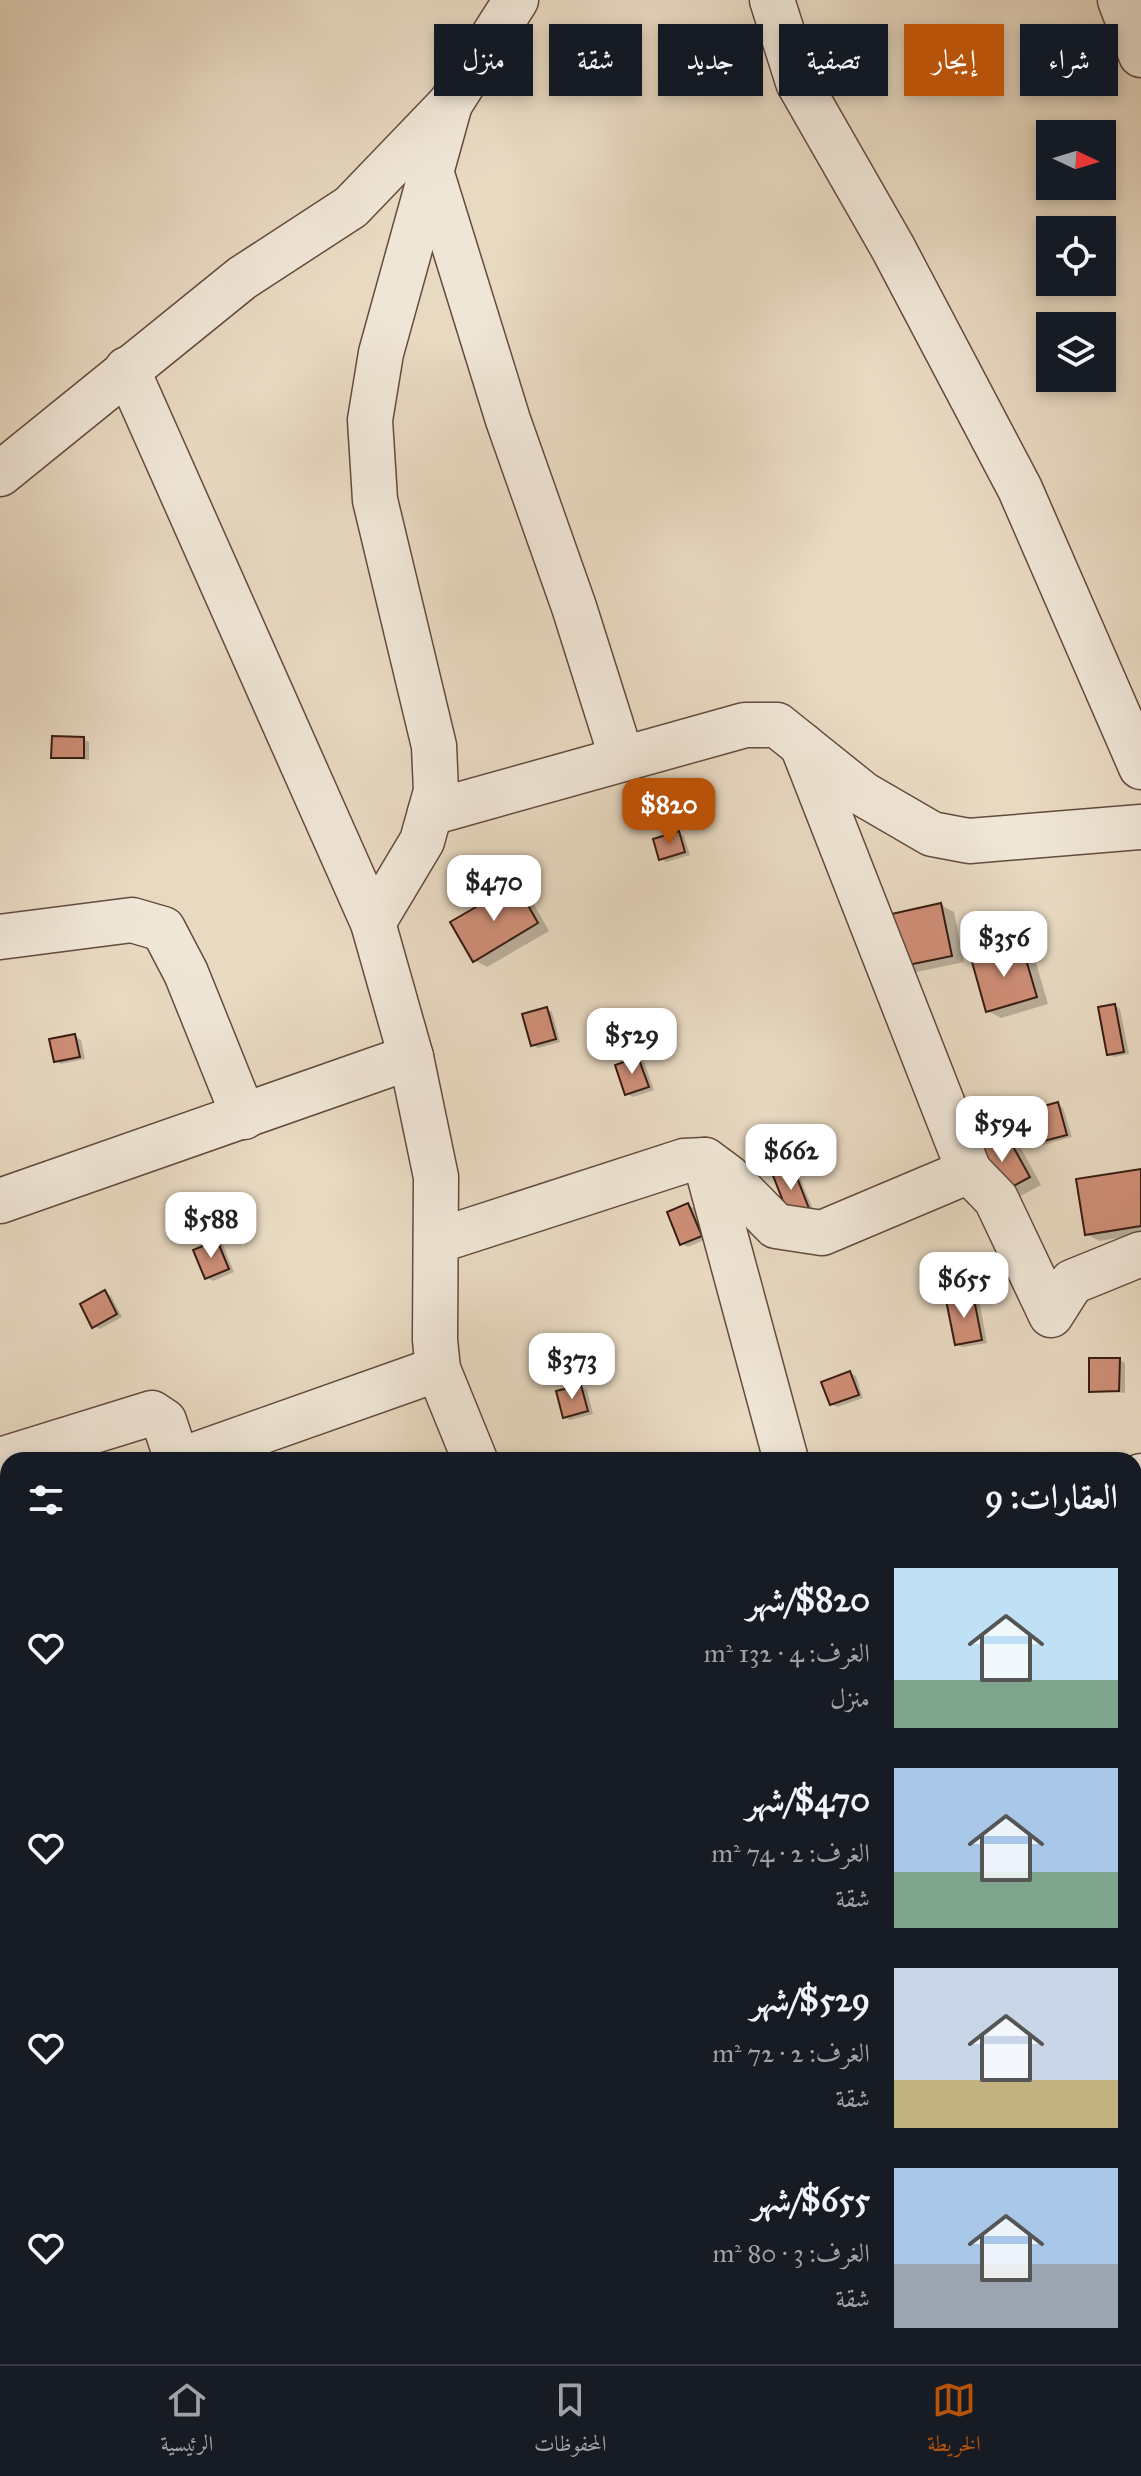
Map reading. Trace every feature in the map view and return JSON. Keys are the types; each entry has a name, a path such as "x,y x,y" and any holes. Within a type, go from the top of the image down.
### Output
{"street":[{"path":"0,474 242,278 351,207 450,104 516,0"},
{"path":"772,0 798,82 893,248 1020,489 1141,767"},
{"path":"1120,0 1141,55"},
{"path":"373,923 422,841 436,791 434,746 375,500 370,420 381,353 450,104"},
{"path":"431,171 508,420 574,607 622,759"},
{"path":"127,369 373,923 411,1057 436,1177 435,1340 438,1369 472,1452"},
{"path":"430,813 745,725 777,725 863,794 932,834 969,841 1141,827"},
{"path":"800,741 969,1171 996,1199 1051,1315 1072,1282 1141,1254"},
{"path":"0,937 132,920 163,929 186,973 244,1117"},
{"path":"0,1201 411,1057"},
{"path":"437,1241 684,1161 705,1160 737,1185 776,1226 822,1233 969,1171"},
{"path":"705,1160 784,1452"},
{"path":"202,1452 438,1369"},
{"path":"26,1452 152,1413 164,1421 176,1452"}],"building":[{"path":"52,736 84,737 84,758 51,758"},
{"path":"679,831 685,852 659,860 653,839"},
{"path":"516,884 538,923 473,962 450,922"},
{"path":"941,903 952,956 898,967 887,915"},
{"path":"1022,946 1037,997 986,1012 972,962"},
{"path":"1115,1004 1124,1052 1107,1055 1098,1007"},
{"path":"547,1007 556,1039 531,1046 522,1014"},
{"path":"75,1034 80,1057 54,1062 49,1039"},
{"path":"638,1057 649,1087 625,1095 615,1065"},
{"path":"1058,1102 1067,1135 1036,1143 1027,1111"},
{"path":"1006,1134 1030,1177 999,1194 974,1151"},
{"path":"792,1165 810,1211 790,1219 772,1173"},
{"path":"1141,1169 1141,1226 1085,1235 1076,1179"},
{"path":"688,1203 702,1236 680,1245 667,1212"},
{"path":"217,1240 229,1269 205,1279 193,1250"},
{"path":"105,1290 117,1314 92,1328 80,1304"},
{"path":"973,1294 982,1340 955,1345 946,1300"},
{"path":"1089,1358 1120,1358 1119,1391 1089,1392"},
{"path":"850,1371 859,1395 830,1405 821,1382"},
{"path":"581,1385 588,1411 563,1418 556,1391"}]}
